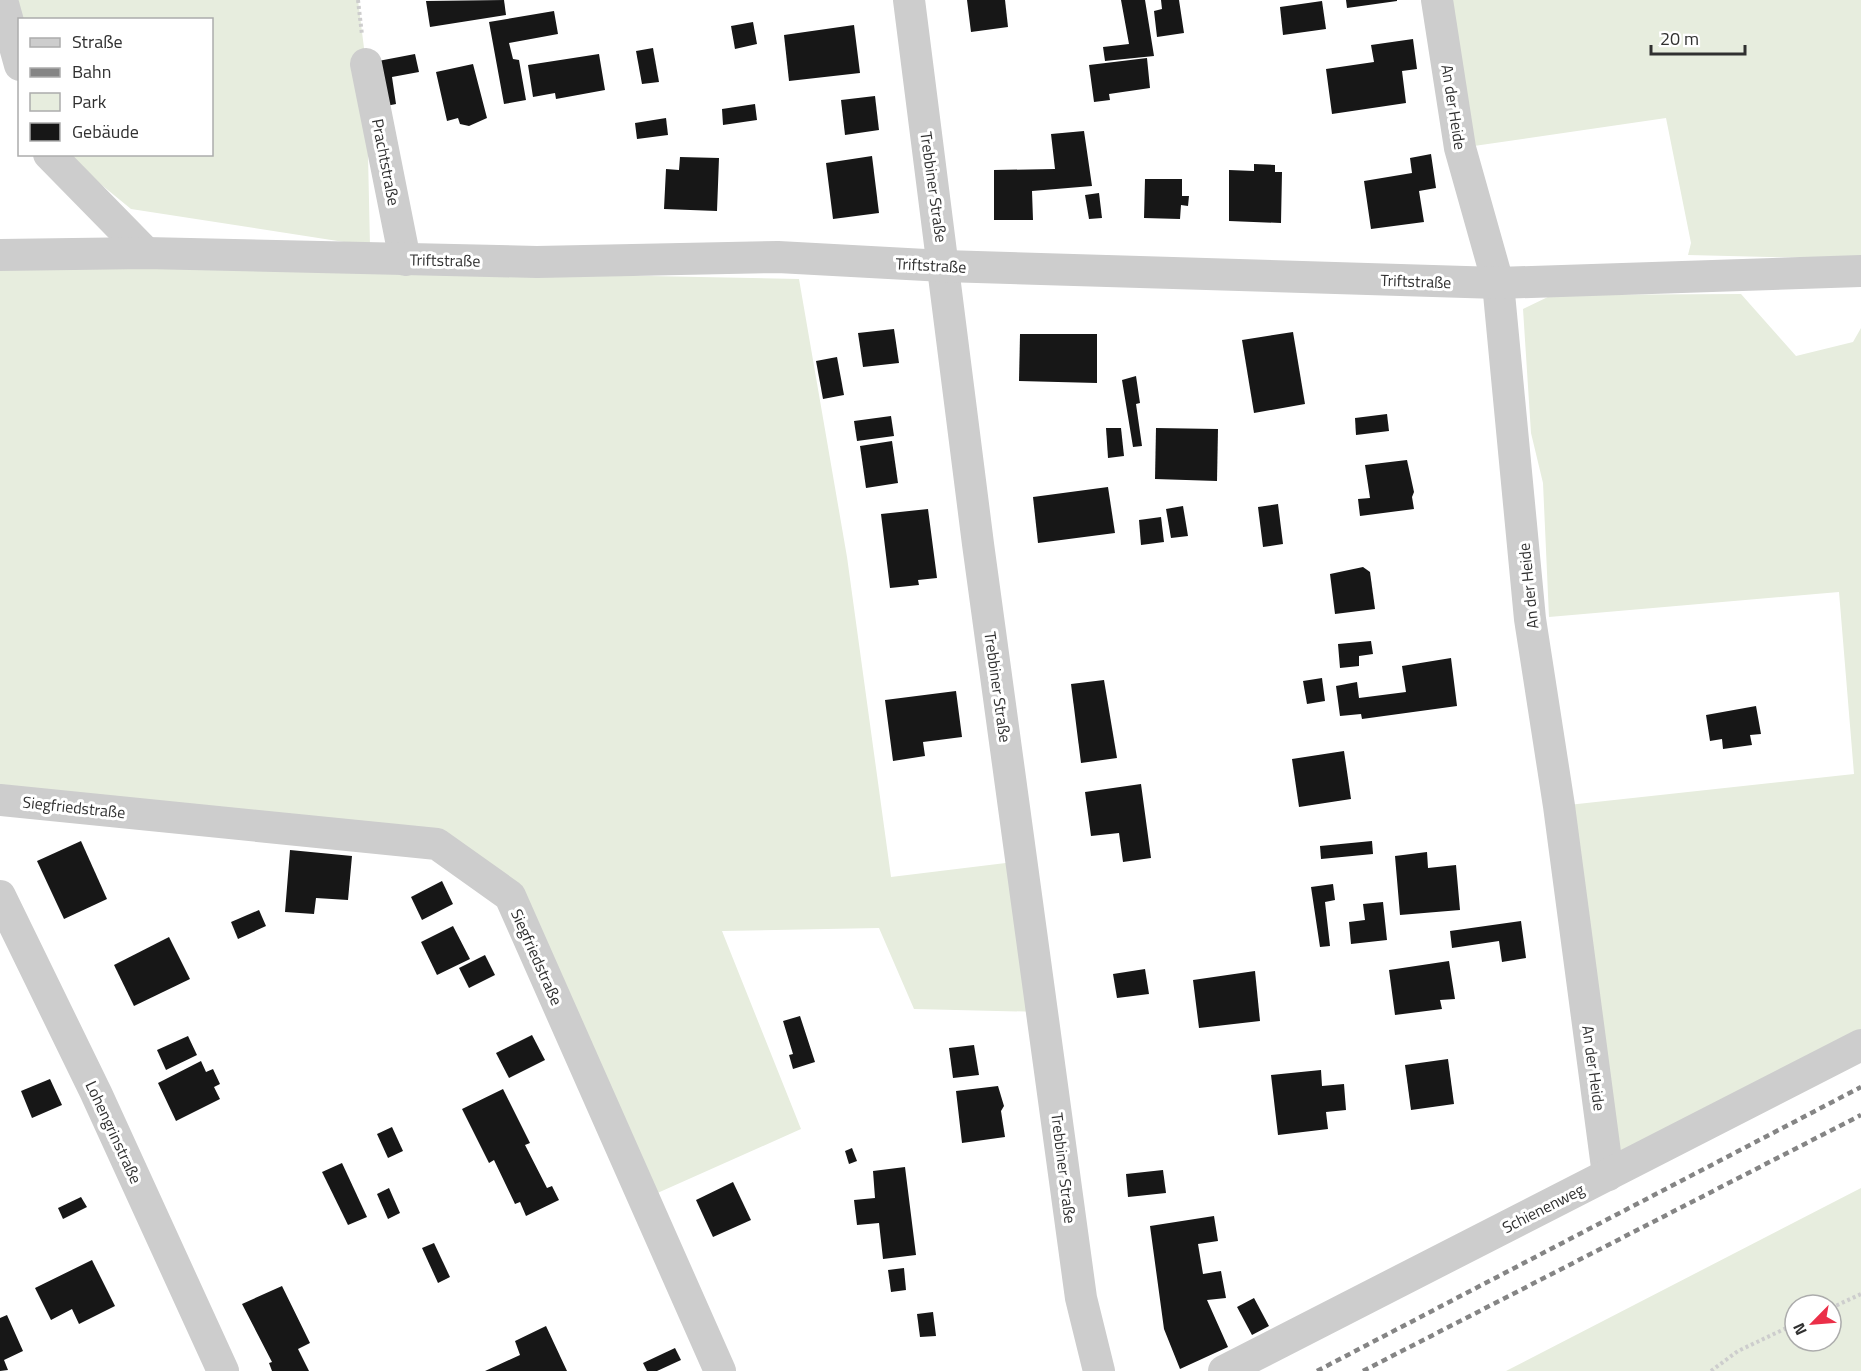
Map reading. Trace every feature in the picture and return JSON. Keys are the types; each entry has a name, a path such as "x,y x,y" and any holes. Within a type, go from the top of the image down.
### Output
{"street":[{"path":"2,0 18,58"},
{"name":"Trebbiner Straße","path":"909,0 978,544 1081,1298 1099,1371"},
{"name":"An der Heide","path":"1437,0 1460,148 1498,283 1530,619 1560,818 1608,1175"},
{"name":"Prachtstraße","path":"366,64 405,260"},
{"path":"52,156 146,253"},
{"name":"Triftstraße","path":"0,255 146,253 537,262 778,257 944,266 1498,283 1861,271"},
{"name":"Siegfriedstraße","path":"0,800 437,844 510,896 720,1371"},
{"name":"Lohengrinstraße","path":"0,896 96,1093 223,1371"},
{"name":"Schienenweg","path":"1224,1371 1861,1045"}],"path":[{"path":"1843,1302 1861,1294"},
{"path":"1711,1371 1738,1351 1783,1330"}],"green space":[{"path":"0,0 358,0 366,64 370,246 131,209 66,156 213,156 213,18 18,18"},
{"path":"1437,0 1861,0 1861,259 1688,255 1691,243 1666,118 1460,148"},
{"path":"0,267 799,279 847,557 891,877 1022,861 1044,1012 914,1009 879,928 722,931 801,1129 644,1199 510,896 437,844 0,800"},
{"path":"1741,294 1796,356 1853,342 1861,328 1861,1051 1608,1175 1559,806 1854,774 1839,592 1549,617 1543,483 1531,433 1523,309 1552,295"},
{"path":"1861,1188 1861,1371 1506,1371"}],"building":[{"path":"504,0 506,15 430,27 426,1"},
{"path":"967,0 1005,0 1008,27 971,32"},
{"path":"1121,0 1145,0 1154,56 1105,61 1103,47 1129,44"},
{"path":"1161,0 1179,0 1184,33 1157,37 1154,11 1162,9"},
{"path":"1346,0 1397,0 1397,1 1347,8"},
{"path":"1322,1 1326,29 1283,35 1280,7"},
{"path":"554,11 558,34 509,43 513,59 519,60 526,100 504,104 489,22"},
{"path":"753,22 757,44 735,49 731,26"},
{"path":"854,25 860,73 789,81 784,35"},
{"path":"1413,39 1417,69 1402,71 1406,103 1332,114 1326,69 1374,62 1371,45"},
{"path":"653,48 659,82 642,84 636,51"},
{"path":"415,54 419,72 392,77 396,104 381,107 373,62"},
{"path":"599,54 605,90 556,99 555,93 533,97 528,65"},
{"path":"1147,58 1150,88 1109,94 1110,100 1094,102 1089,65"},
{"path":"473,64 487,118 469,126 460,124 458,118 447,121 436,72"},
{"path":"875,96 879,130 845,135 841,100"},
{"path":"755,104 757,120 723,125 722,109"},
{"path":"666,118 668,135 637,139 635,123"},
{"path":"1084,131 1092,186 1032,191 1033,220 994,220 994,170 1055,169 1051,134"},
{"path":"1431,154 1436,188 1419,191 1424,222 1371,229 1364,181 1412,173 1410,158"},
{"path":"872,156 879,213 833,219 826,163"},
{"path":"680,157 719,158 717,211 664,209 666,169 679,170"},
{"path":"1254,164 1275,165 1275,172 1282,172 1281,223 1229,221 1229,170 1254,171"},
{"path":"1145,179 1182,179 1182,196 1189,196 1188,206 1181,205 1180,219 1144,218"},
{"path":"1099,193 1102,218 1089,219 1085,195"},
{"path":"894,329 899,363 863,367 858,333"},
{"path":"1293,332 1305,404 1254,413 1242,340"},
{"path":"1020,334 1097,334 1097,383 1019,381"},
{"path":"837,357 844,395 823,399 816,361"},
{"path":"1136,376 1140,403 1136,404 1142,446 1133,447 1122,380"},
{"path":"1387,414 1389,431 1356,435 1355,418"},
{"path":"891,416 894,436 857,441 854,421"},
{"path":"1106,428 1121,428 1124,456 1108,458"},
{"path":"1156,428 1218,429 1217,481 1155,479"},
{"path":"892,441 898,483 866,488 860,446"},
{"path":"1407,460 1414,492 1412,497 1414,509 1360,516 1358,499 1370,498 1365,465"},
{"path":"1108,487 1115,533 1038,543 1033,497"},
{"path":"1278,504 1283,544 1263,547 1258,507"},
{"path":"1183,506 1188,536 1171,538 1166,509"},
{"path":"928,509 937,578 918,580 919,585 890,588 881,514"},
{"path":"1161,517 1164,542 1141,545 1139,520"},
{"path":"1363,567 1370,572 1375,609 1335,614 1330,574"},
{"path":"1371,641 1373,654 1359,656 1359,666 1340,668 1338,644"},
{"path":"1451,658 1457,706 1362,719 1361,714 1340,716 1336,686 1357,682 1359,698 1406,692 1402,666"},
{"path":"1322,678 1325,701 1307,704 1303,681"},
{"path":"1104,680 1117,758 1081,763 1071,684"},
{"path":"956,691 962,737 923,742 925,756 893,761 885,700"},
{"path":"1756,706 1761,734 1750,735 1752,745 1723,749 1722,739 1710,741 1706,715"},
{"path":"1344,751 1351,799 1299,807 1292,759"},
{"path":"1141,784 1151,858 1123,862 1119,833 1091,836 1085,792"},
{"path":"81,841 107,899 64,919 37,861"},
{"path":"1372,841 1373,854 1321,859 1320,846"},
{"path":"290,850 352,856 348,900 316,898 314,914 285,912"},
{"path":"1427,852 1428,868 1456,865 1460,910 1400,915 1395,856"},
{"path":"442,881 453,904 422,920 411,897"},
{"path":"1333,884 1335,900 1325,902 1330,946 1320,947 1311,887"},
{"path":"1383,902 1387,940 1351,944 1349,922 1365,920 1363,904"},
{"path":"259,910 266,926 238,939 231,922"},
{"path":"1521,921 1526,958 1502,962 1499,941 1452,948 1450,931"},
{"path":"453,926 470,959 437,975 421,942"},
{"path":"169,937 190,979 134,1006 114,965"},
{"path":"485,955 495,975 469,988 459,968"},
{"path":"1449,961 1455,999 1440,1000 1442,1009 1395,1015 1389,970"},
{"path":"1145,969 1149,994 1117,998 1113,974"},
{"path":"1255,971 1260,1021 1199,1028 1193,980"},
{"path":"800,1016 815,1062 793,1069 789,1055 793,1054 783,1021"},
{"path":"532,1035 545,1060 509,1078 496,1053"},
{"path":"188,1036 197,1055 166,1070 157,1050"},
{"path":"974,1045 979,1075 953,1078 949,1048"},
{"path":"1448,1059 1454,1104 1411,1110 1405,1065"},
{"path":"201,1061 206,1072 213,1069 220,1084 214,1087 220,1099 176,1121 158,1083"},
{"path":"1321,1070 1322,1086 1344,1084 1346,1110 1326,1112 1328,1129 1278,1135 1271,1075"},
{"path":"50,1079 62,1105 32,1118 21,1091"},
{"path":"998,1086 1004,1106 1001,1111 1005,1137 962,1143 956,1091"},
{"path":"503,1089 530,1143 525,1145 547,1188 552,1186 559,1200 526,1216 520,1202 515,1204 494,1160 489,1163 462,1109"},
{"path":"392,1127 403,1151 388,1158 377,1134"},
{"path":"852,1148 857,1161 849,1164 845,1151"},
{"path":"342,1163 367,1217 348,1225 322,1172"},
{"path":"905,1167 916,1255 883,1259 879,1223 857,1225 854,1200 875,1198 873,1171"},
{"path":"1163,1170 1166,1193 1128,1197 1126,1174"},
{"path":"733,1182 751,1220 713,1237 696,1200"},
{"path":"389,1188 400,1213 388,1219 377,1194"},
{"path":"81,1197 87,1207 63,1219 58,1208"},
{"path":"1214,1216 1218,1241 1198,1244 1203,1274 1221,1271 1226,1298 1207,1300 1228,1347 1180,1369 1164,1329 1150,1226"},
{"path":"434,1243 450,1277 438,1283 422,1248"},
{"path":"92,1260 115,1306 79,1324 72,1309 51,1320 35,1288"},
{"path":"904,1268 906,1290 891,1292 888,1270"},
{"path":"282,1286 310,1343 298,1349 309,1371 272,1371 269,1363 272,1362 242,1304"},
{"path":"1254,1298 1269,1326 1252,1335 1237,1307"},
{"path":"933,1312 936,1336 920,1337 917,1314"},
{"path":"7,1315 23,1351 4,1360 8,1370 0,1371 0,1318"},
{"path":"546,1326 567,1371 485,1371 520,1355 515,1341"},
{"path":"675,1348 681,1360 657,1371 647,1371 643,1363"}],"railway":[{"path":"1317,1371 1861,1087"},
{"path":"1363,1371 1861,1115"}]}
